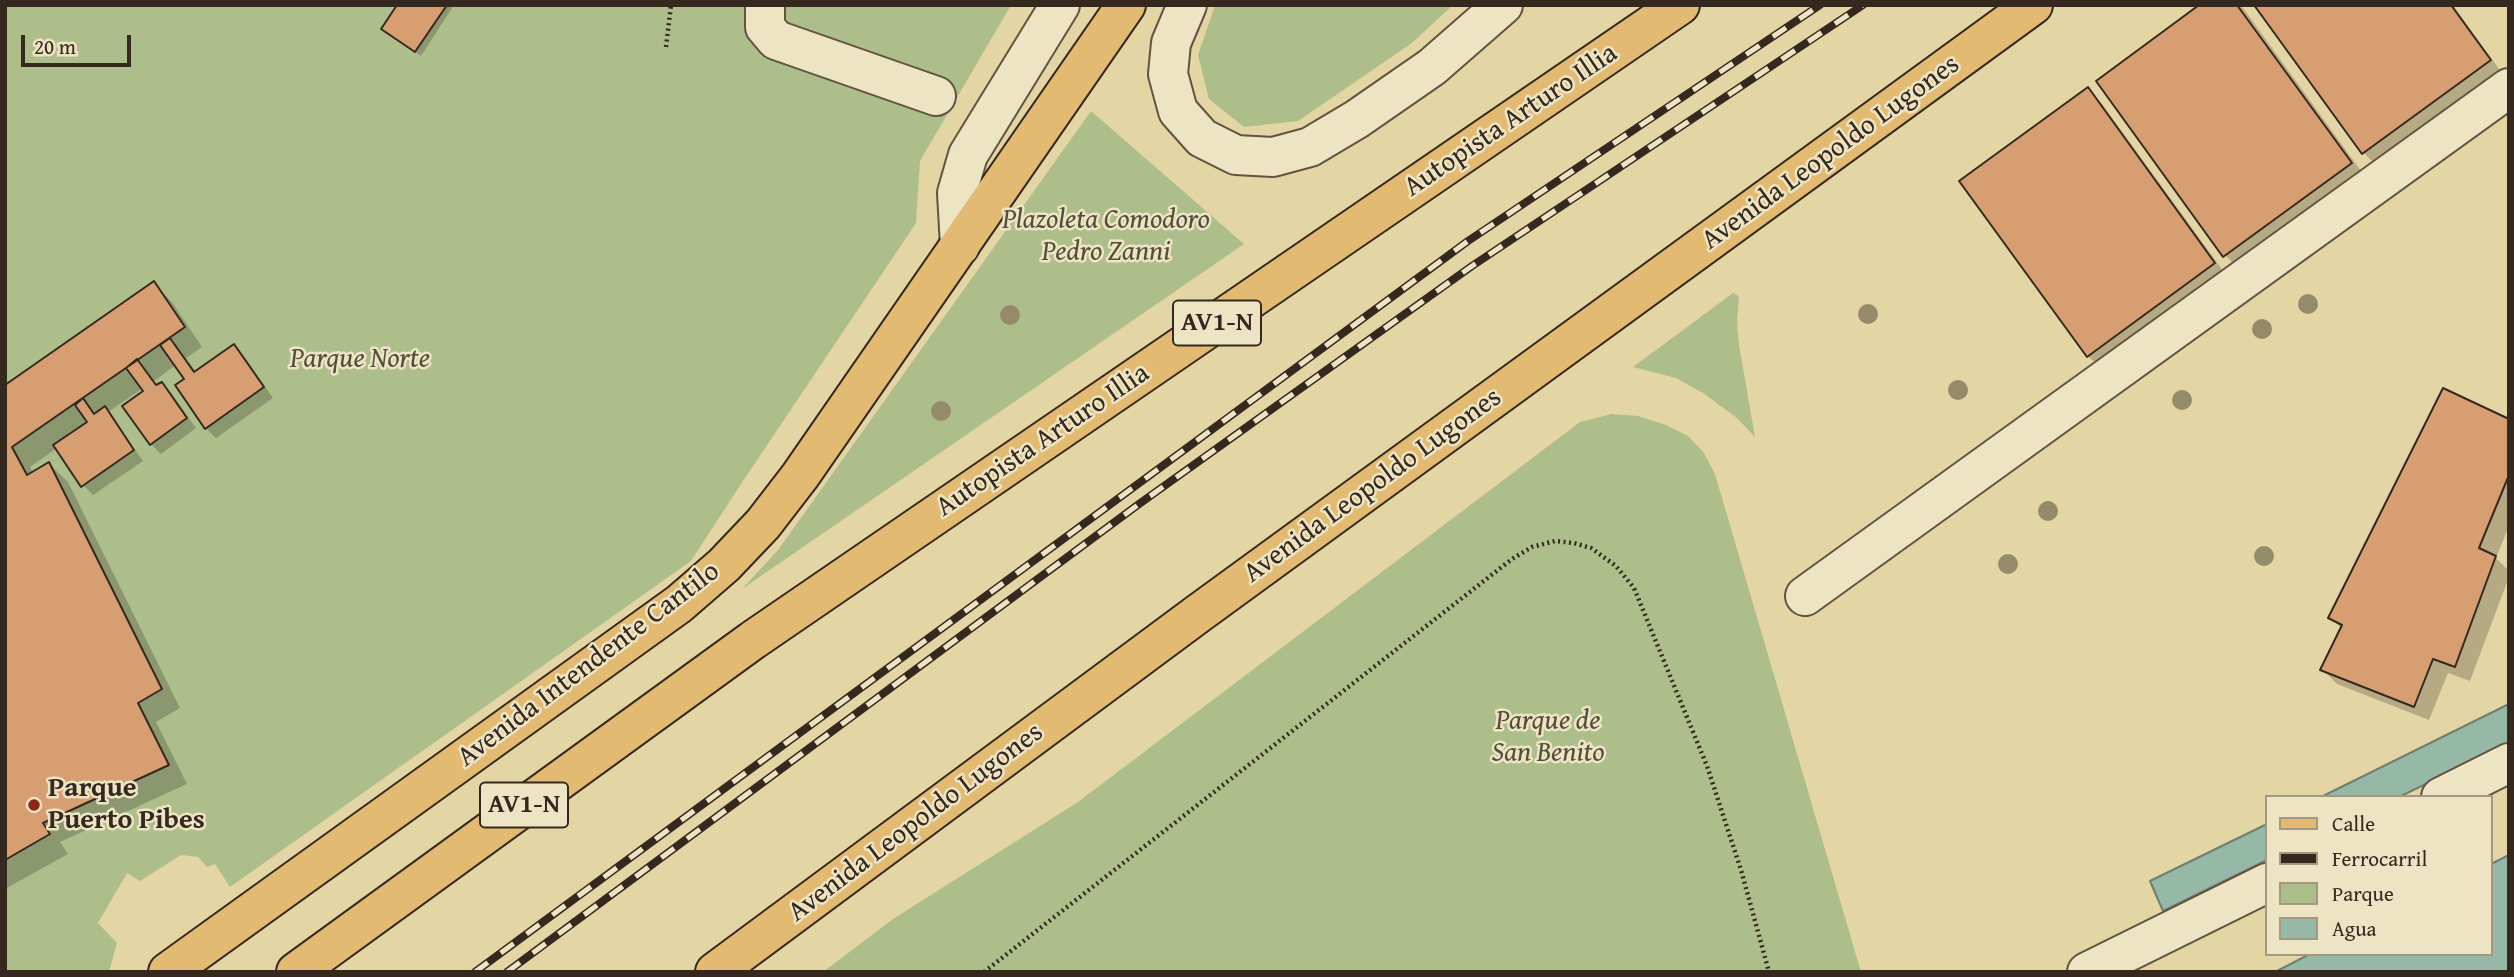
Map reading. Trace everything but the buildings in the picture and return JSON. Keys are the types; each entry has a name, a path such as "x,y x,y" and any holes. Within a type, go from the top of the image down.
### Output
{"main road":[{"name":"Avenida Intendente Cantilo","path":"168,972 679,604 724,565 763,524 800,476 1126,5"},
{"name":"Autopista Arturo Illia","path":"296,972 753,640 1680,5"},
{"name":"Avenida Leopoldo Lugones","path":"715,972 1210,605 2033,5"}],"street":[{"path":"765,5 765,27 776,40 936,96"},
{"path":"960,246 957,193 968,155 1060,5"},
{"path":"1066,5 1095,50"},
{"path":"1188,5 1171,43 1168,74 1178,111 1202,138 1236,155 1273,156 1310,147 1357,119 1432,67 1503,5"},
{"path":"1805,596 2509,88"},
{"path":"2445,795 2509,763"},
{"path":"2087,972 2266,883"}],"path":[{"path":"666,47 671,5"},
{"path":"984,972 1512,559 1532,547 1555,541 1591,548 1616,566 1634,588 1707,766 1741,870 1769,972"}],"green space":[{"name":"Parque Norte","path":"5,5 1011,5 920,161 916,223 691,561 230,887 215,864 207,867 198,857 181,855 140,881 127,873 98,923 117,943 109,972 5,972"},
{"path":"1215,5 1453,5 1412,43 1298,121 1244,127 1209,99 1198,55"},
{"name":"Plazoleta Comodoro Pedro Zanni","path":"1091,111 1244,244 742,589 778,550"},
{"path":"1733,293 1739,296 1739,345 1755,437 1737,418 1703,393 1676,378 1633,367"},
{"name":"Parque de San Benito","path":"1611,414 1638,416 1688,436 1704,453 1715,474 1861,972 823,972 893,919 1078,802 1580,422"}],"water":[{"path":"2509,704 2509,744 2403,795 2325,795"},
{"path":"2266,824 2266,860 2163,911 2150,881"},
{"path":"2509,855 2509,972 2275,972 2306,956 2493,956 2493,863"}],"railway":[{"path":"475,972 1468,241 1820,5"},
{"path":"507,972 1139,504 1472,266 1863,5"}],"place":[{"name":"Parque Puerto Pibes","path":"34,805"}]}
